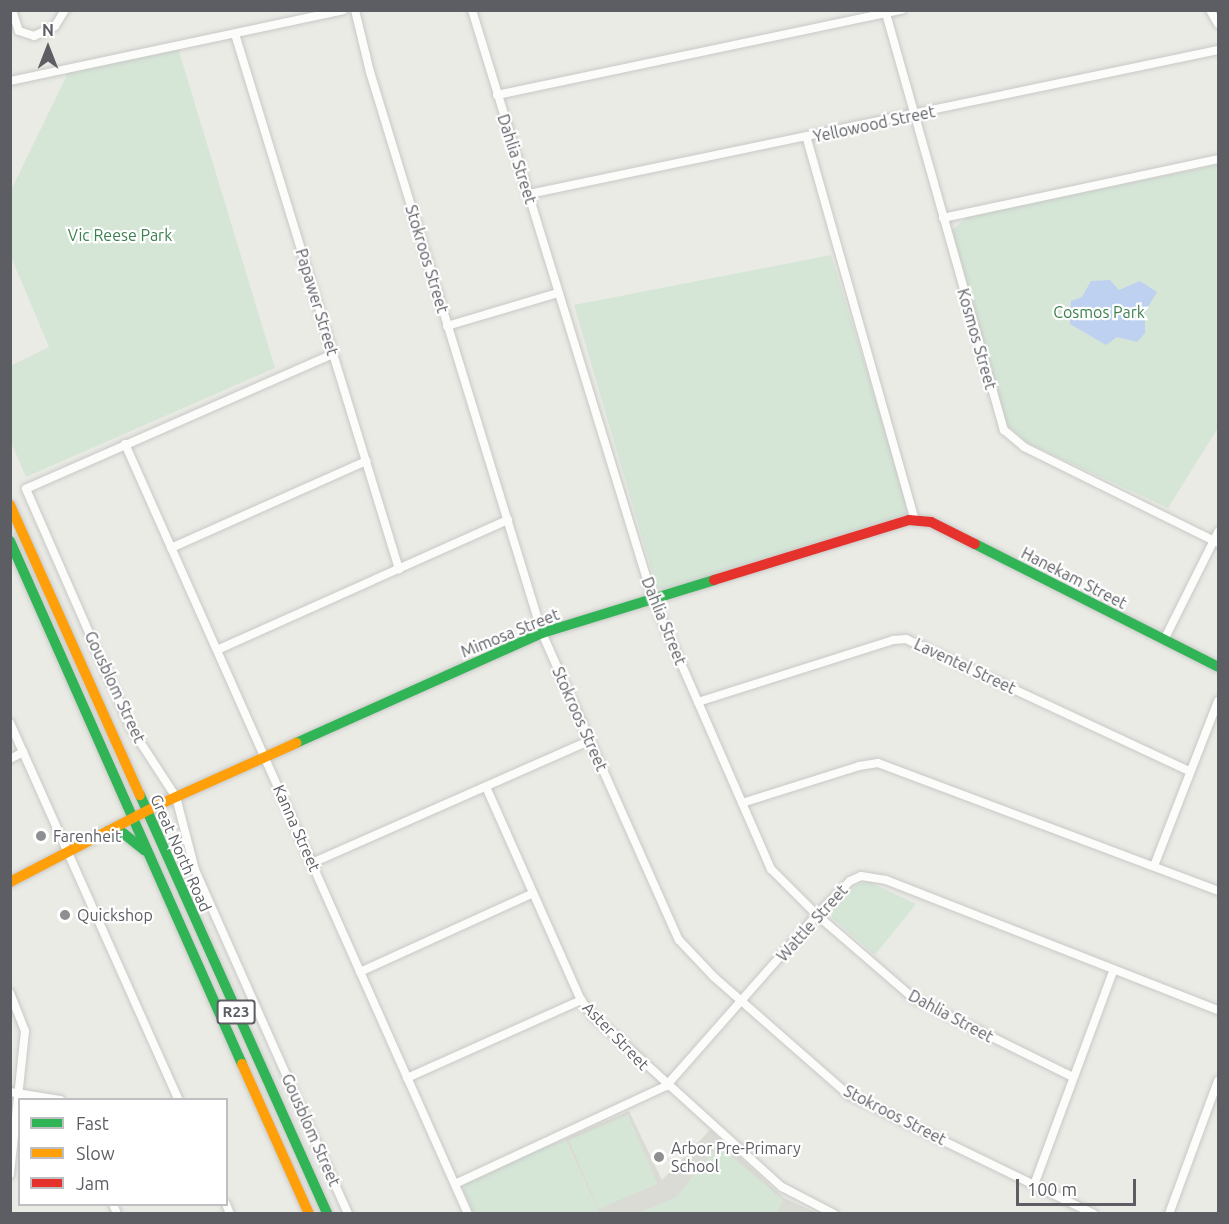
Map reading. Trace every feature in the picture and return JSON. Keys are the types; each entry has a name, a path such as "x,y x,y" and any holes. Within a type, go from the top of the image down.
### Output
{"main road":[{"name":"Great North Road","path":"10,505 327,1214"},
{"name":"Mimosa Street","path":"10,882 133,817 542,633 915,520"},
{"name":"Hanekam Street","path":"915,520 937,525 1218,668"},
{"name":"Great North Road","path":"10,541 309,1214"},
{"path":"108,831 133,839 152,858"},
{"path":"283,1155 298,1148"}],"street":[{"path":"12,10 19,31 34,36 55,26 65,10"},
{"path":"10,81 343,10"},
{"name":"Dahlia Street","path":"472,10 653,599 771,869 817,915 913,998 1074,1077"},
{"path":"497,95 902,10"},
{"path":"1210,10 1218,24"},
{"name":"Stokroos Street","path":"356,11 362,45 542,633 680,940 741,1002 849,1095 1094,1214"},
{"name":"Kosmos Street","path":"886,12 1001,424 1008,435 1033,451 1216,542"},
{"name":"Papawer Street","path":"235,34 399,569"},
{"name":"Yellowood Street","path":"529,194 807,139 1218,50"},
{"path":"807,139 915,520"},
{"path":"943,218 1218,159"},
{"path":"447,326 558,293"},
{"path":"125,444 333,354"},
{"name":"Gousblom Street","path":"125,444 26,489 131,728 176,797 195,870 348,1214"},
{"name":"Kanna Street","path":"125,444 468,1214"},
{"path":"171,548 366,461"},
{"path":"218,650 508,520"},
{"path":"1164,640 1216,542 1218,532"},
{"name":"Laventel Street","path":"698,702 893,640 906,639 1189,771"},
{"path":"1154,866 1218,701"},
{"path":"10,723 178,1098"},
{"path":"312,863 589,741"},
{"path":"10,759 23,752"},
{"path":"742,803 859,766 878,763 1218,891"},
{"name":"Aster Street","path":"486,787 581,999 600,1024 666,1086 782,1187 834,1214"},
{"name":"Wattle Street","path":"455,1184 666,1086 817,915 854,878 871,876 1218,1010"},
{"path":"360,972 533,893"},
{"path":"1034,1185 1114,969"},
{"path":"10,993 25,1031 19,1098"},
{"path":"407,1078 581,999"},
{"path":"1169,1214 1218,1082"},
{"path":"10,1092 49,1098"},
{"path":"10,1174 18,1109"}],"shaded area":[{"path":"629,1111 662,1180 710,1130 784,1198 817,1213 599,1213 565,1139"}],"green space":[{"name":"Vic Reese Park","path":"178,48 275,368 26,477 11,442 10,366 49,347 11,257 11,190 69,71"},
{"name":"Cosmos Park","path":"1218,165 1218,428 1168,508 1026,442 1007,425 952,230 969,216"},
{"path":"831,255 907,502 906,516 664,590 657,588 574,305"},
{"path":"869,882 916,904 875,955 832,918 831,909 858,884"},
{"path":"628,1115 657,1184 598,1209 569,1140"},
{"path":"565,1139 599,1213 474,1213 464,1192 465,1183 470,1178"},
{"path":"718,1145 783,1200 777,1213 638,1213 677,1197"}],"water":[{"path":"1110,280 1119,290 1140,281 1157,292 1145,312 1145,333 1137,342 1117,337 1106,345 1070,324 1071,301 1082,297 1091,281"}],"traffic: fast":[{"path":"10,541 242,1064"},
{"path":"975,544 1218,667"},
{"path":"296,743 542,633 714,580"},
{"path":"140,795 327,1214"},
{"path":"108,831 123,833 145,851"}],"traffic: slow":[{"path":"10,505 140,795"},
{"path":"10,882 156,806 296,743"},
{"path":"242,1064 309,1214"}],"traffic: jam":[{"path":"714,580 909,520 931,522 975,544"}],"place":[{"name":"Farenheit","path":"41,836"},
{"name":"Quickshop","path":"65,915"},
{"name":"Arbor Pre-Primary School","path":"659,1157"}]}
